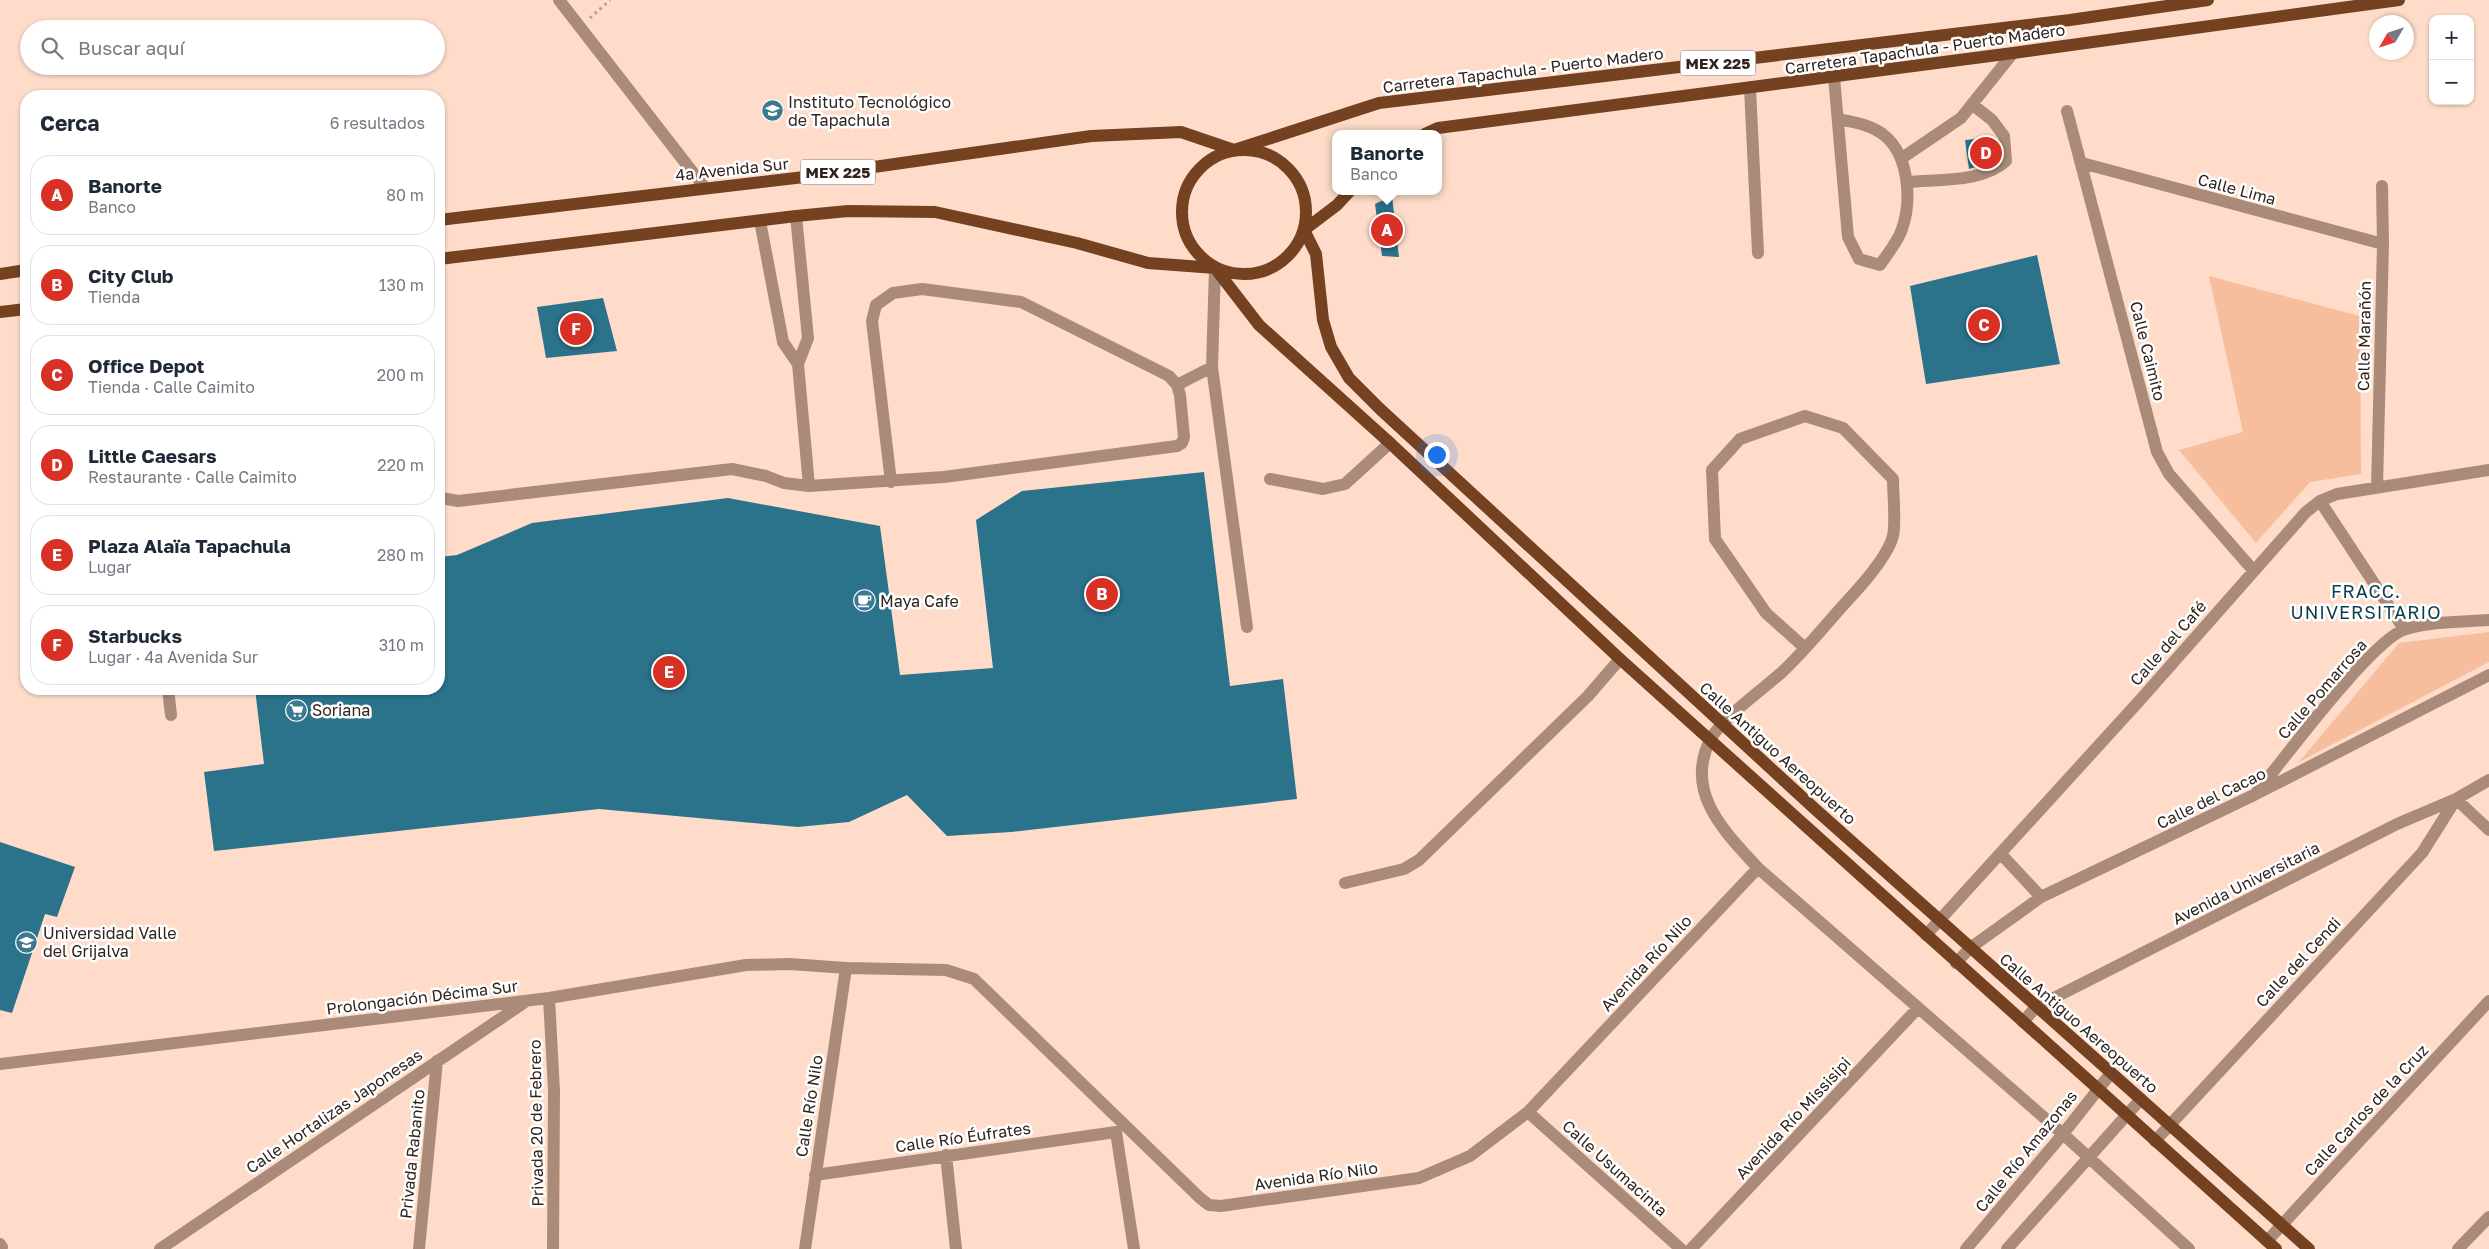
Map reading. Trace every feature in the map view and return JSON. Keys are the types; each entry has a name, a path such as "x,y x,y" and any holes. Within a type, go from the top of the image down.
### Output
{"main road":[{"name":"Carretera Tapachula - Puerto Madero","path":"1234,150 1379,103 2070,20 2208,0"},
{"name":"Carretera Tapachula - Puerto Madero","path":"1434,130 2013,54 2399,0"},
{"name":"4a Avenida Sur","path":"445,219 804,177 1091,136 1132,132 1181,132 1234,150"},
{"path":"445,259 796,216 848,211 935,212 1077,243 1148,264 1216,268 1237,275 1259,274 1279,265 1295,249 1304,230 1306,209 1302,188 1291,170 1274,157 1255,150 1234,150 1215,156 1199,168 1187,184 1181,202 1182,222 1188,241 1200,257 1216,268 1259,325 1390,443 1620,659 2272,1245"},
{"path":"1304,230 1346,195"},
{"name":"Calle Antiguo Aereopuerto","path":"1304,230 1316,254 1323,320 1331,347 1349,378 1380,409 1723,725 1970,948 2309,1249"},
{"path":"0,274 20,271"},
{"path":"0,312 20,310"}],"street":[{"path":"559,0 704,188"},
{"path":"1902,158 1961,118 2013,54"},
{"path":"1834,77 1848,237 1859,259 1880,266 1902,229 1907,182 1902,158 1885,136 1863,124 1838,120"},
{"path":"1750,88 1758,252"},
{"path":"1907,182 1982,175 1996,170 2006,161 2004,136 1992,120 1973,105"},
{"name":"Calle Caimito","path":"2067,111 2157,452 2169,474 2253,570"},
{"name":"Calle Lima","path":"2082,163 2383,244"},
{"name":"Calle Marañón","path":"2377,487 2383,244 2382,186"},
{"path":"796,216 808,338 798,364 809,486"},
{"path":"760,221 783,342 798,364"},
{"path":"1216,268 1212,367 1247,627"},
{"path":"445,499 458,501 732,469 766,476 784,483 809,486 891,482 1177,446 1182,443 1184,437 1176,385 1169,376 1021,302 922,289 893,292 876,305 872,321 891,482"},
{"path":"1176,385 1212,367"},
{"path":"1805,648 1766,613 1715,539 1712,470 1740,439 1805,416 1843,428 1893,479 1893,536 1870,576 1805,648 1786,669 1723,725 1710,740 1701,770 1708,806 1726,833 1758,868 2063,1134 2189,1249"},
{"path":"1270,478 1323,489 1345,484 1390,443"},
{"name":"Calle del Café","path":"1926,935 2141,699 2306,512 2320,501 2337,494 2489,470"},
{"path":"2320,501 2404,629"},
{"name":"Calle Pomarrosa","path":"2254,796 2354,674 2385,642 2404,629 2489,620"},
{"path":"1345,883 1404,869 1419,860 1588,696 1620,659"},
{"name":"Calle del Cacao","path":"1956,963 1970,948 2041,897 2254,796 2489,675"},
{"path":"169,695 171,715"},
{"name":"Avenida Universitaria","path":"2023,1022 2036,1007 2397,824 2456,799 2489,780"},
{"path":"2456,799 2489,830"},
{"name":"Calle del Cendi","path":"2155,1141 2422,853 2456,799"},
{"path":"2001,854 2041,897"},
{"name":"Avenida Río Nilo","path":"846,968 946,970 974,979 1120,1127 1208,1205 1221,1206 1419,1178 1470,1156 1528,1112 1758,868"},
{"name":"Prolongación Décima Sur","path":"0,1064 549,998 746,965 790,964 846,968"},
{"name":"Calle Río Nilo","path":"805,1249 846,968"},
{"name":"Privada 20 de Febrero","path":"549,998 554,1091 553,1249"},
{"name":"Calle Hortalizas Japonesas","path":"160,1249 527,1000"},
{"name":"Calle Carlos de la Cruz","path":"2272,1245 2282,1225 2489,1001"},
{"name":"Avenida Río Missisipi","path":"1691,1249 1918,1008"},
{"name":"Privada Rabanito","path":"419,1249 437,1061"},
{"name":"Calle Río Amazonas","path":"1966,1249 2063,1134 2111,1073"},
{"path":"2007,1249 2141,1099"},
{"name":"Calle Usumacinta","path":"1528,1112 1681,1249"},
{"path":"1120,1127 1134,1249"},
{"name":"Calle Río Éufrates","path":"815,1175 1120,1127"},
{"path":"946,1155 956,1249"},
{"path":"2458,1249 2489,1217"}],"path":[{"path":"580,26 610,0"}],"shaded area":[{"path":"2209,276 2360,316 2361,474 2310,482 2256,543 2179,450 2243,432"},
{"path":"2489,632 2489,662 2299,762 2399,643"}],"building":[{"path":"1995,137 1998,157 1969,169 1965,140"},
{"path":"1392,196 1399,257 1382,256 1375,204"},
{"path":"2037,255 2060,364 1926,384 1910,286"},
{"path":"603,298 617,351 546,358 537,307"},
{"path":"1204,472 1230,686 1283,679 1297,799 1011,832 947,836 907,795 849,822 798,827 599,809 214,851 204,772 264,764 256,695 445,695 445,556 457,555 532,523 728,498 880,526 900,675 993,668 976,520 1022,491"},
{"name":"Universidad Valle del Grijalva","path":"0,842 75,867 57,917 45,914 12,1013 0,1010"}],"place":[{"name":"Instituto Tecnológico de Tapachula","path":"772,111"},
{"name":"Little Caesars","path":"1986,153"},
{"name":"Banorte","path":"1387,230"},
{"name":"Office Depot","path":"1984,325"},
{"name":"Starbucks","path":"576,329"},
{"name":"City Club","path":"1102,594"},
{"name":"Maya Cafe","path":"864,601"},
{"name":"Plaza Alaïa Tapachula","path":"669,672"},
{"name":"Soriana","path":"296,710"},
{"name":"Universidad Valle del Grijalva","path":"27,942"}],"district":[{"name":"FRACC. UNIVERSITARIO","path":"2366,601"}]}
